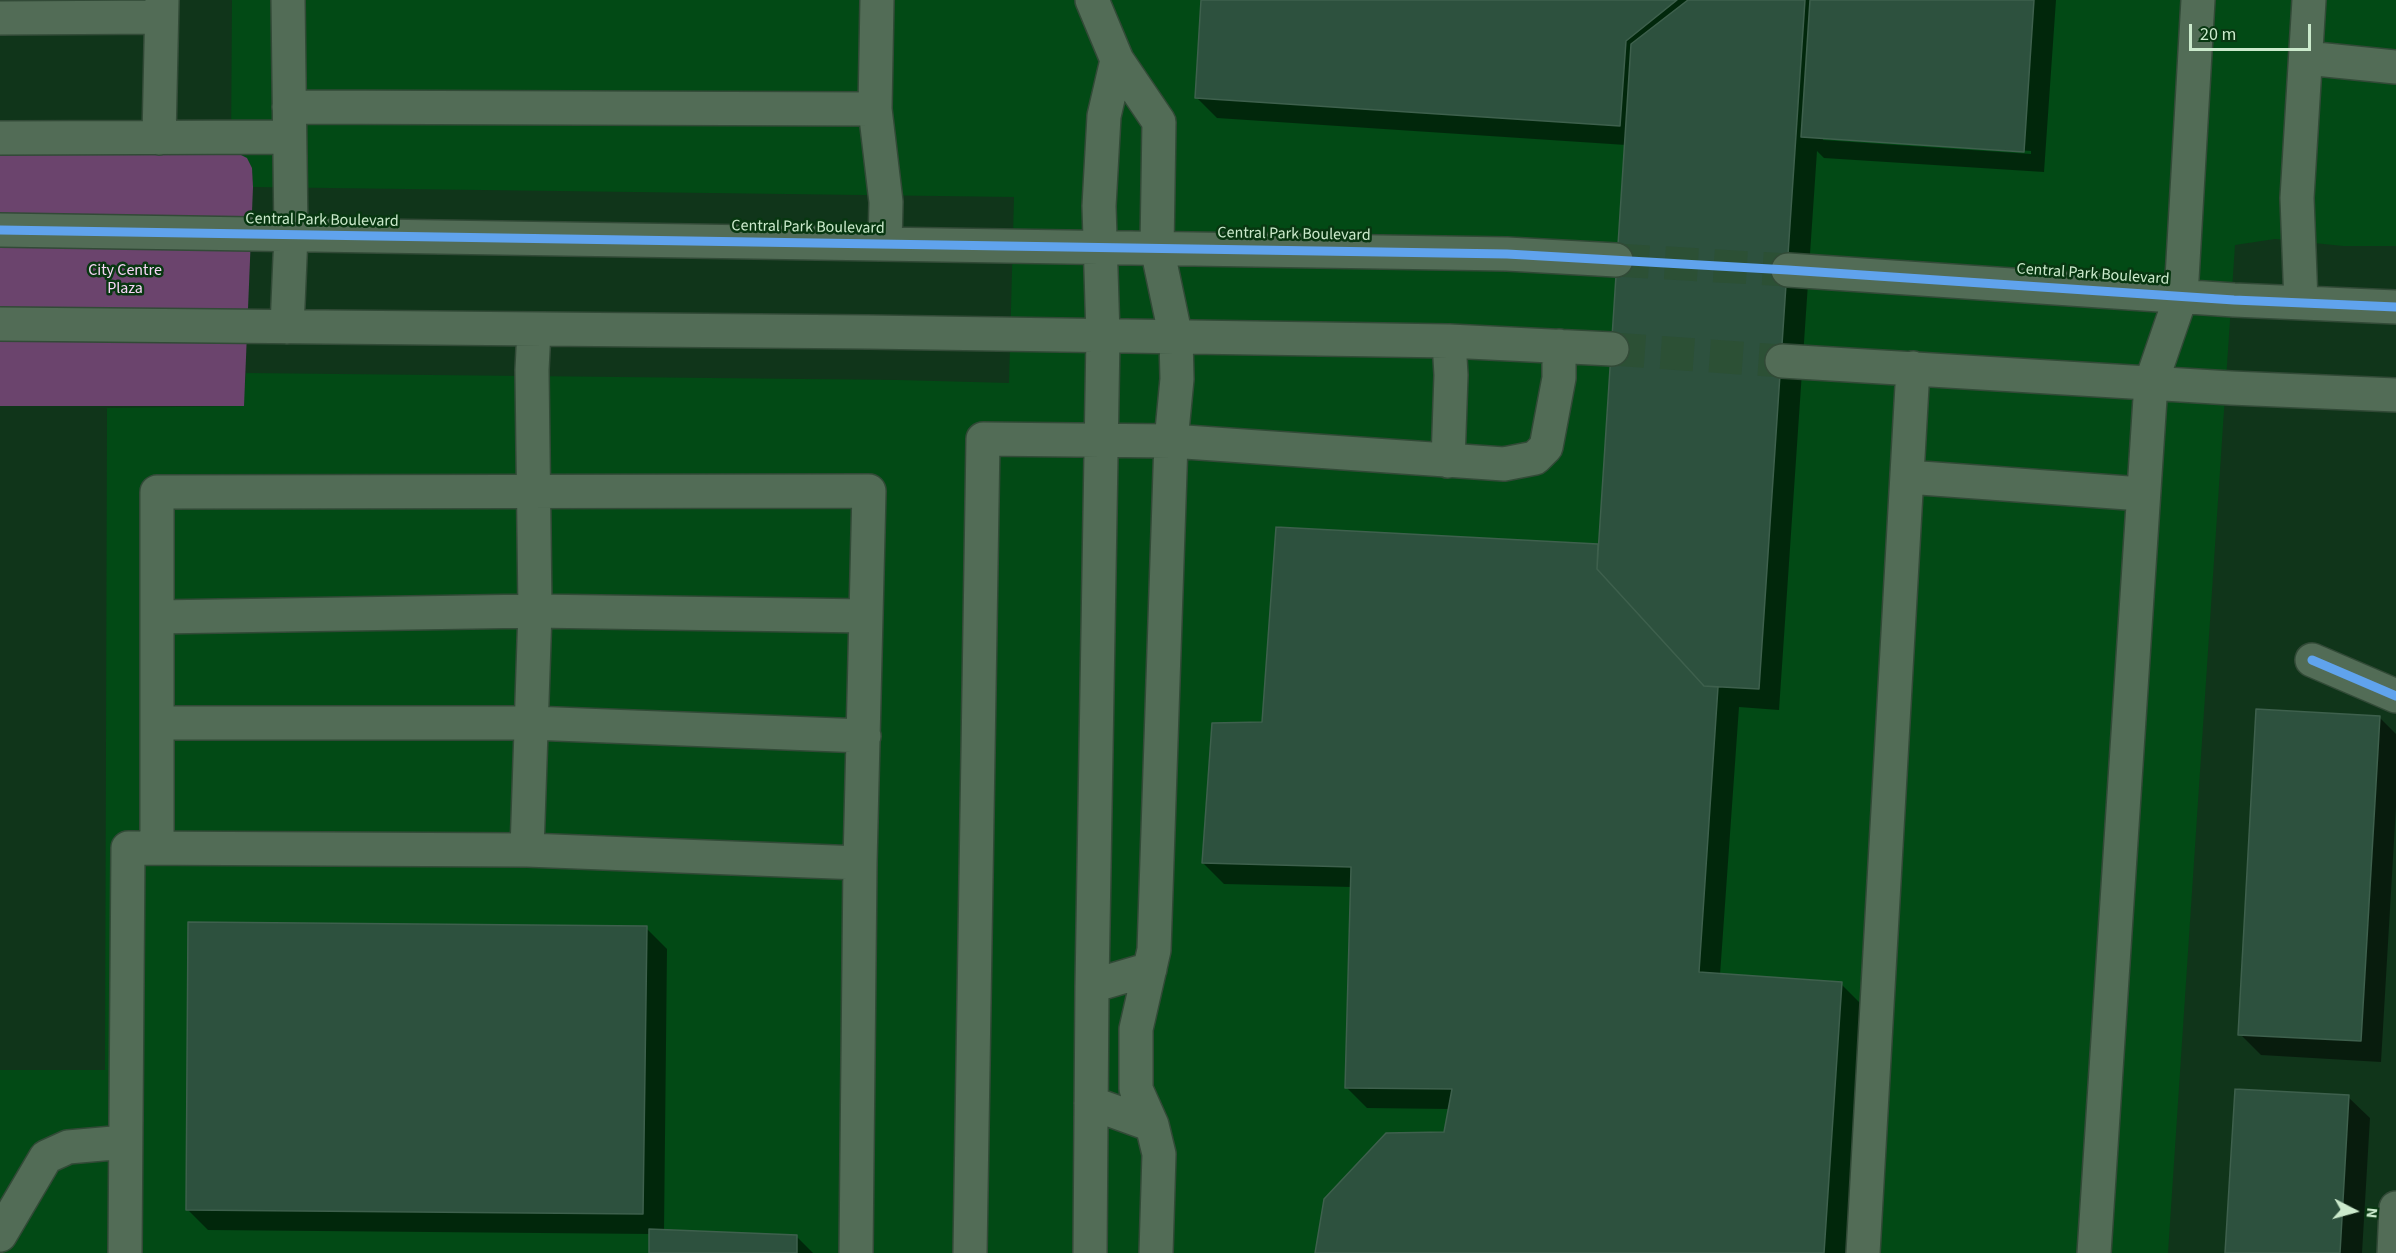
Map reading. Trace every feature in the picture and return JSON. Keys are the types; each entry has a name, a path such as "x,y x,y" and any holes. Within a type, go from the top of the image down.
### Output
{"street":[{"path":"288,0 291,236"},
{"path":"877,0 875,109 886,202 885,244"},
{"path":"1092,0 1117,60 1159,122 1157,248 1176,338 1177,379 1172,441 1154,950 1136,1029 1136,1089 1152,1125 1159,1154 1156,1253"},
{"path":"2094,1253 2151,383 2181,296 2198,0"},
{"path":"2301,303 2296,198 2309,0"},
{"path":"0,18 161,9 159,138"},
{"path":"2306,58 2396,66"},
{"path":"1090,1253 1103,336 1099,206 1104,116 1117,60"},
{"path":"0,138 159,138 289,122 875,109"},
{"name":"Central Park Boulevard","path":"0,230 1507,254 1616,261"},
{"name":"Central Park Boulevard","path":"287,327 291,236"},
{"name":"Central Park Boulevard","path":"1788,270 2181,296 2396,307"},
{"path":"0,324 1449,341 1612,349"},
{"path":"527,850 535,611 532,370 534,329"},
{"path":"1448,461 1449,341"},
{"path":"970,1253 983,439 1172,441 1504,464 1535,458 1546,447 1559,378 1559,346"},
{"path":"1782,361 2334,394 2396,395"},
{"path":"1863,1253 1913,368"},
{"path":"1907,477 2142,494"},
{"path":"157,848 157,492 869,491 860,863 856,1253"},
{"path":"157,617 535,611 866,616"},
{"path":"2312,660 2396,696"},
{"path":"157,723 531,723 864,736"},
{"path":"125,1253 128,848 527,850 860,863"},
{"path":"1092,986 1150,969"},
{"path":"1091,1103 1152,1125"},
{"path":"0,1234 45,1157 68,1147 125,1142"},
{"path":"2394,1253 2396,1208"}],"shaded area":[{"path":"232,0 2396,0 2396,246 2343,246 2275,239 2235,245 2168,1253 0,1253 0,1070 105,1070 107,408 243,406 246,373 1009,383 1014,197 253,187 252,168 231,150"}],"green space":[{"name":"City Centre Plaza","path":"0,148 231,150 247,158 252,168 253,187 244,406 0,406"}],"building":[{"path":"1201,0 1677,0 1626,41 1620,126 1195,98"},
{"path":"1688,0 1805,0 1759,689 1704,686 1597,569 1631,44"},
{"path":"1810,0 2034,0 2024,152 1801,137"},
{"path":"1276,527 1598,544 1597,569 1704,686 1718,687 1699,972 1842,982 1824,1253 1315,1253 1324,1199 1386,1133 1444,1132 1452,1089 1345,1088 1351,867 1202,863 1212,723 1262,722"},
{"path":"2256,709 2380,716 2361,1041 2238,1035"},
{"path":"188,922 647,926 643,1214 186,1210"},
{"path":"2235,1089 2349,1095 2340,1253 2225,1253"},
{"path":"649,1229 797,1235 797,1253 649,1253"}],"tunnel":[{"path":"1616,260 1788,270"},
{"path":"1612,349 1782,361"}],"cycle path":[{"path":"0,230 1507,254 2234,300 2396,307"},
{"path":"2312,660 2396,696"}]}
